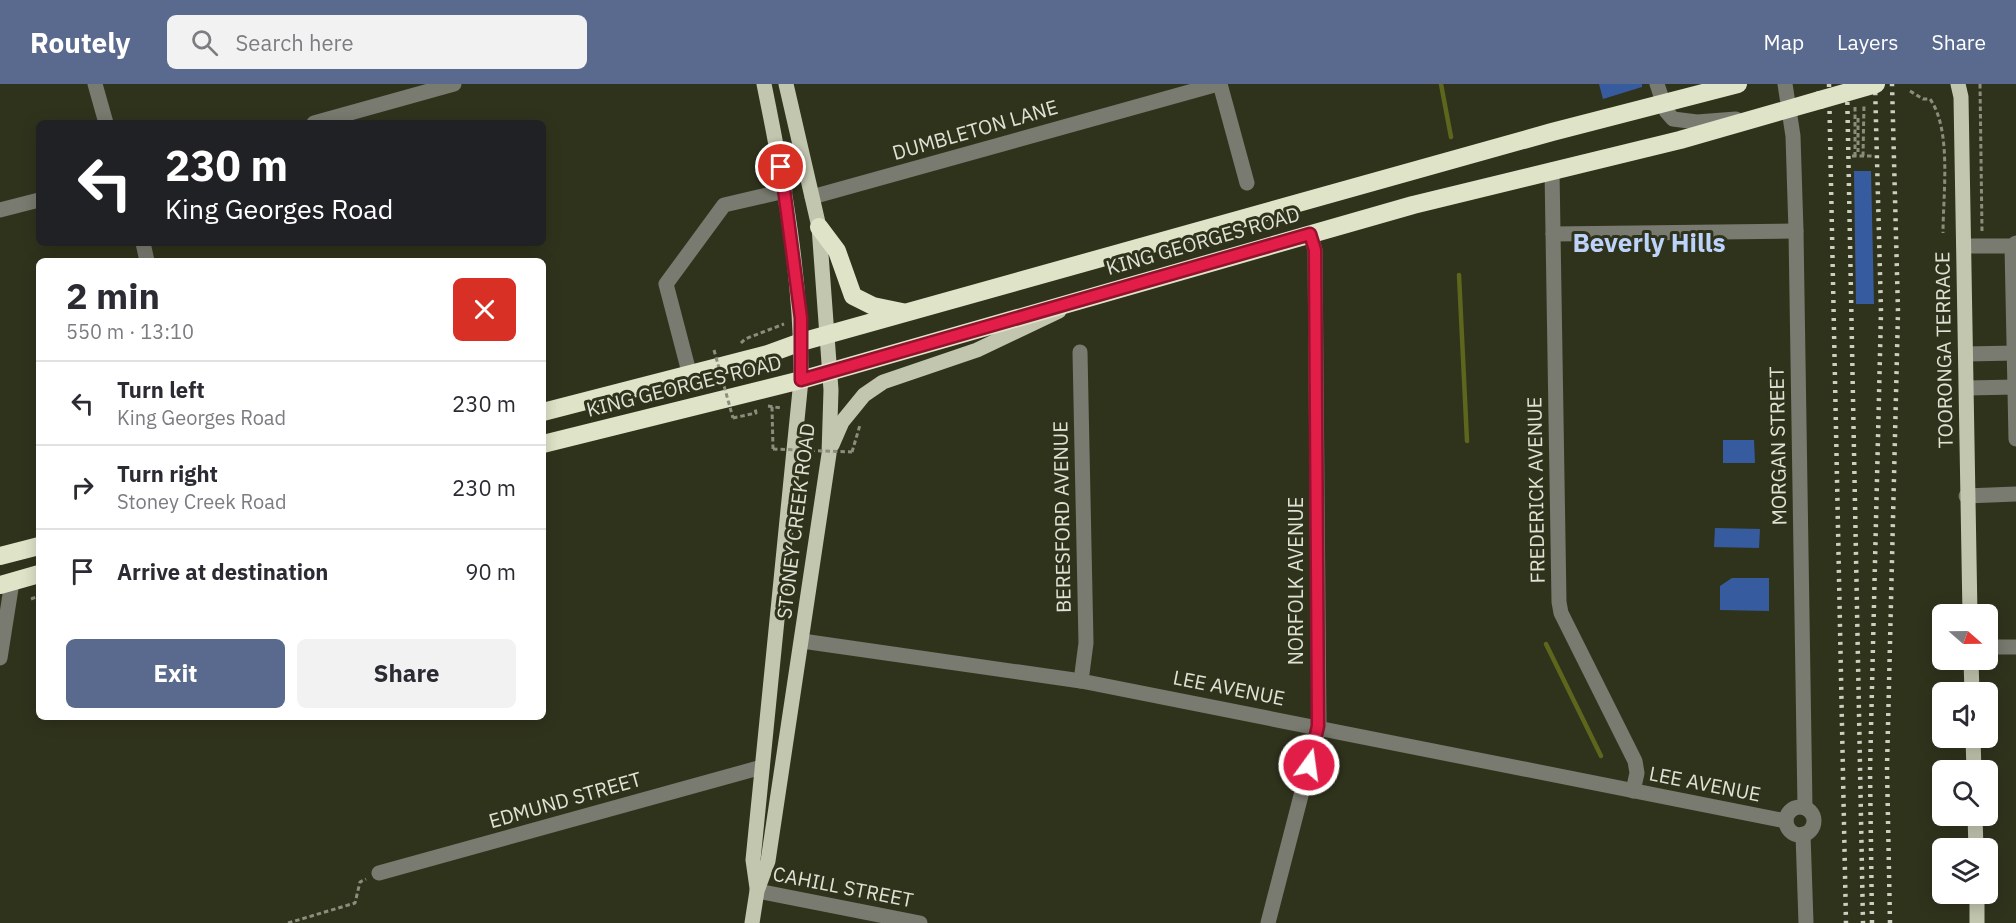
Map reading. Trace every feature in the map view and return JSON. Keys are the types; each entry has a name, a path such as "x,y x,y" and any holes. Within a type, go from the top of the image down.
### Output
{"highway":[{"name":"KING GEORGES ROAD","path":"546,411 689,372 768,354 801,342 1663,102 1738,84"},
{"name":"KING GEORGES ROAD","path":"546,443 801,380 1310,234 1552,170 1680,140 1876,84"},
{"path":"819,227 837,251 854,296 873,306 907,313"},
{"path":"0,556 36,547"},
{"path":"6,583 36,575"}],"main road":[{"name":"STONEY CREEK ROAD","path":"757,891 753,860 801,380 801,318 785,191 764,84"},
{"name":"STONEY CREEK ROAD","path":"752,923 757,891 768,861 828,454 830,371 819,227 786,84"},
{"name":"TOORONGA TERRACE","path":"1958,84 1961,97 1970,604"},
{"path":"828,454 842,422 864,395 883,382 977,350 1040,322 1081,298"},
{"path":"1977,904 1977,923"}],"street":[{"path":"95,84 105,120"},
{"path":"325,120 454,84"},
{"path":"1219,84 1247,183"},
{"name":"DUMBLETON LANE","path":"812,197 1219,84"},
{"path":"1657,84 1669,115 1684,122 1760,117"},
{"name":"MORGAN STREET","path":"1785,84 1793,136 1796,231 1805,808"},
{"name":"FREDERICK AVENUE","path":"1552,170 1559,606 1635,761 1637,773 1633,791"},
{"path":"689,372 666,284 724,205 785,191"},
{"path":"0,210 36,201"},
{"path":"1553,234 1796,231"},
{"name":"NORFOLK AVENUE","path":"1268,923 1318,726 1315,250 1310,234"},
{"path":"1964,246 2014,244 2016,439"},
{"name":"BERESFORD AVENUE","path":"1080,352 1086,643 1081,681"},
{"path":"1966,354 2015,352"},
{"path":"1967,388 2015,387"},
{"path":"1966,496 2016,494"},
{"path":"0,658 6,583"},
{"name":"LEE AVENUE","path":"802,641 1081,681 1318,726 1786,821"},
{"path":"1998,647 2016,647"},
{"name":"EDMUND STREET","path":"379,873 762,767"},
{"path":"1805,808 1812,813 1814,822 1810,830 1803,834 1790,831 1786,821 1791,810 1805,808"},
{"path":"1803,834 1806,923"},
{"name":"CAHILL STREET","path":"757,891 921,923"}],"path":[{"path":"1980,84 1980,230 1986,233"},
{"path":"1910,91 1923,99 1930,99 1939,111 1942,135 1942,233"},
{"path":"1863,156 1864,102"},
{"path":"1855,105 1856,154"},
{"path":"1856,154 1858,118"},
{"path":"1856,154 1873,156"},
{"path":"741,343 745,339 787,323"},
{"path":"714,350 733,418 756,413 755,408 781,408"},
{"path":"772,407 773,449 852,452 862,421"},
{"path":"31,599 36,597"},
{"path":"288,923 355,903 360,882 379,873"}],"building":[{"path":"1599,84 1642,84 1642,87 1603,99"},
{"path":"1854,171 1871,171 1874,304 1856,304"},
{"path":"1723,440 1754,440 1755,463 1723,463"},
{"path":"1715,528 1760,529 1759,548 1714,547"},
{"path":"1732,578 1769,578 1769,611 1720,610 1720,586"}],"waterway":[{"path":"1441,84 1451,137"},
{"path":"1459,275 1467,441"},
{"path":"1546,644 1601,756"}],"railway":[{"path":"1829,84 1846,923"},
{"path":"1847,84 1863,923"},
{"path":"1872,923 1870,771 1881,312 1875,84"},
{"path":"1890,923 1887,767 1898,312 1892,84"}],"district":[{"name":"Beverly Hills","path":"1649,243"}],"route":[{"path":"781,167 801,318 801,380 1310,234 1315,250 1318,726 1309,765"}]}
